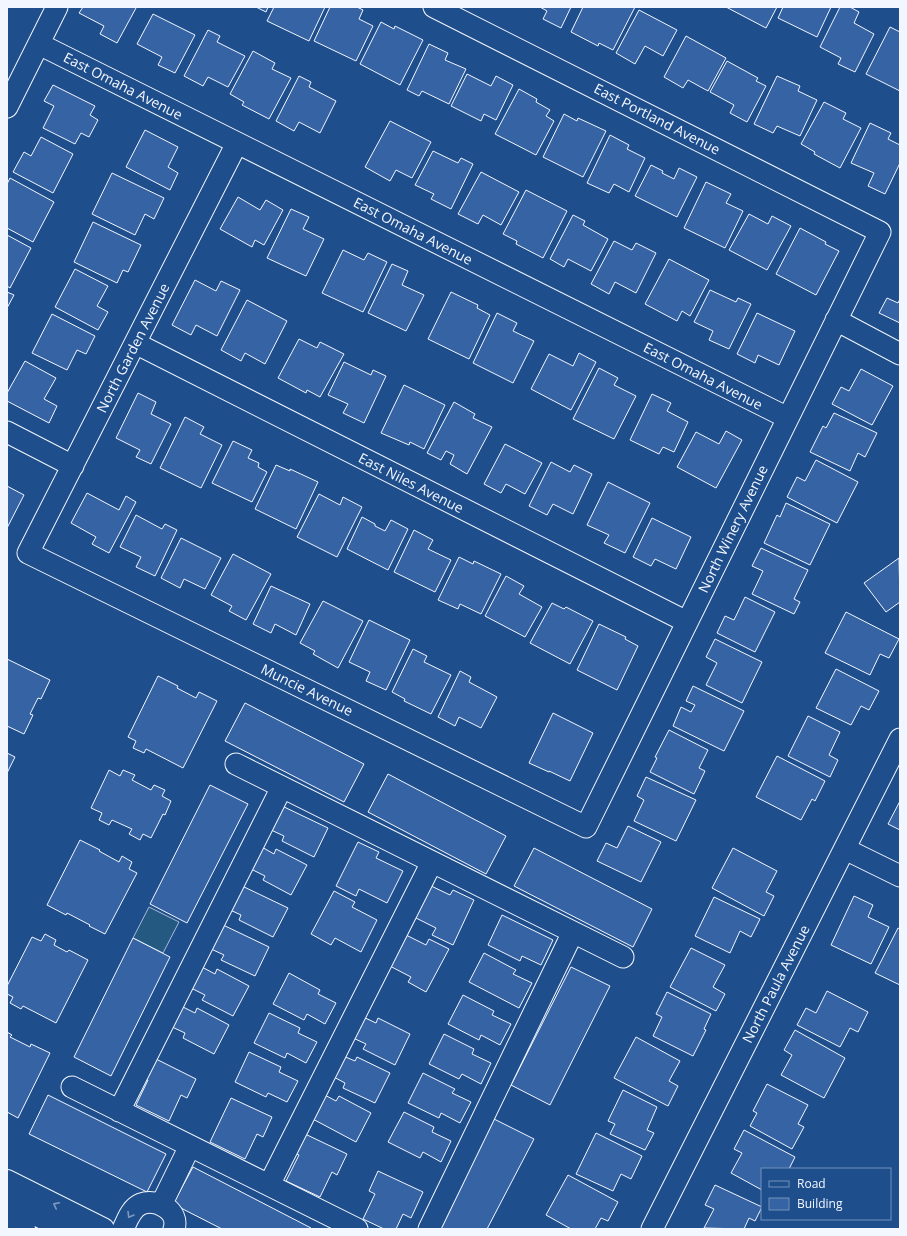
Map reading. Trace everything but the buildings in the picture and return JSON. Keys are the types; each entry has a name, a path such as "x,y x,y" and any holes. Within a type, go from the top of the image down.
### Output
{"main road":[{"path":"7,1181 103,1229"},
{"path":"7,1200 47,1220 84,1229"},
{"path":"7,1221 24,1229"}],"street":[{"path":"7,107 58,7"},
{"name":"East Portland Avenue","path":"434,7 880,232"},
{"name":"East Omaha Avenue","path":"39,44 788,418"},
{"name":"North Garden Avenue","path":"28,553 237,143"},
{"name":"North Winery Avenue","path":"586,826 880,232"},
{"path":"836,320 900,354"},
{"name":"East Niles Avenue","path":"135,343 687,622"},
{"path":"7,432 73,466"},
{"name":"Muncie Avenue","path":"28,553 586,826"},
{"name":"North Paula Avenue","path":"652,1229 900,739"},
{"path":"236,764 623,957"},
{"path":"119,1111 282,787"},
{"path":"845,849 900,876"},
{"path":"269,1185 432,862"},
{"path":"429,1229 573,932"},
{"path":"72,1087 269,1185 333,1224 357,1229"},
{"path":"161,1205 190,1146"},
{"path":"123,1229 135,1208 141,1204 153,1202 171,1211 175,1219 174,1229"}],"shaded area":[{"path":"149,907 179,922 163,953 133,938"}]}
